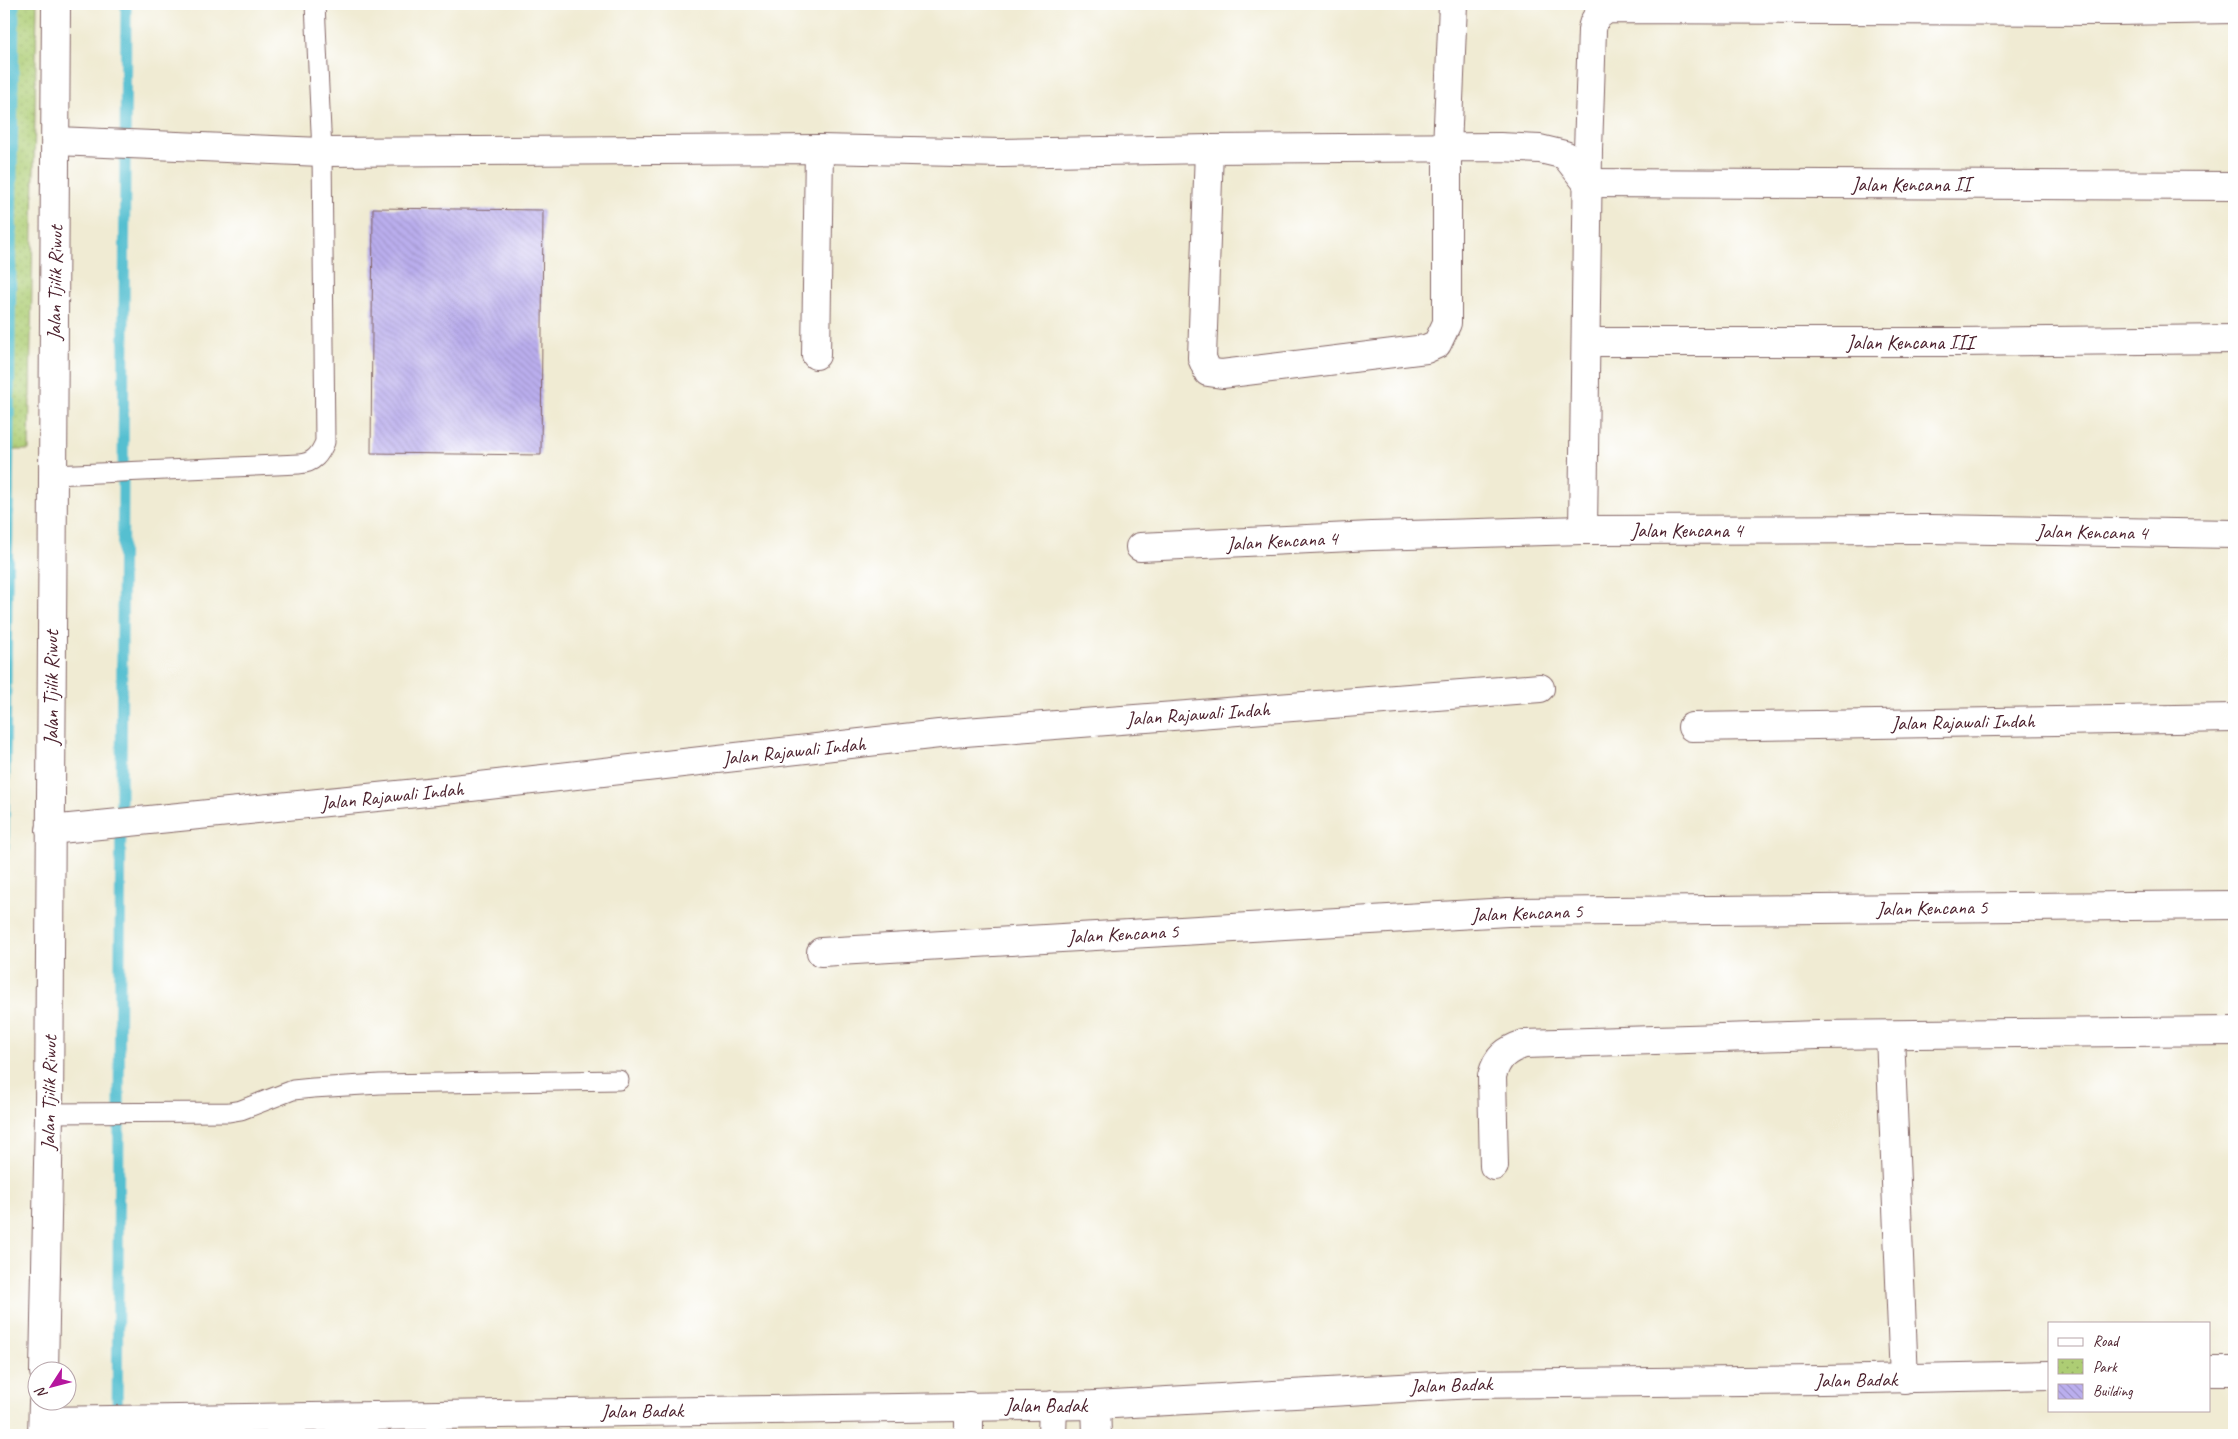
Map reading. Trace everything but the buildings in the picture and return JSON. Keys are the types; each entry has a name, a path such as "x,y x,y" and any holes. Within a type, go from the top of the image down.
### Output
{"main road":[{"name":"Jalan Tjilik Riwut","path":"44,1362 49,1113 56,4"},
{"path":"1209,149 1202,358 1205,369 1208,372 1222,374 1426,348 1437,344 1447,323 1447,148 1453,4"},
{"path":"1584,530 1587,183 1592,23 1597,17 1608,9 2116,11 2234,8"},
{"path":"56,141 322,152 819,149 1003,153 1209,149 1540,149 1565,155 1587,183"},
{"path":"816,354 819,149"},
{"name":"Jalan Kencana II","path":"1587,183 2234,186"},
{"name":"Jalan Kencana III","path":"1586,342 1960,342 2234,339"},
{"name":"Jalan Kencana 4","path":"1140,547 1584,530 1930,529 2234,534"},
{"name":"Jalan Rajawali Indah","path":"50,830 427,792 939,734 1540,688"},
{"name":"Jalan Rajawali Indah","path":"1692,727 2234,718"},
{"name":"Jalan Kencana 5","path":"821,952 1508,912 2234,905"},
{"path":"1494,1166 1492,1076 1495,1064 1500,1056 1507,1050 1524,1044 1818,1035 2234,1031"},
{"path":"1890,1035 1904,1379"},
{"path":"2210,1371 2234,1371"},
{"name":"Jalan Badak","path":"43,1419 1096,1405 1473,1384 1904,1379 2048,1375"},
{"path":"1052,1435 1053,1405"},
{"path":"1096,1405 1097,1435"},
{"path":"969,1406 969,1435"}],"lane":[{"path":"53,475 306,464 320,453 324,442 322,152 315,4"},
{"path":"49,1113 229,1112 242,1110 293,1090 370,1084 619,1080"}],"green space":[{"path":"4,4 37,4 29,450 4,450"}],"waterway":[{"path":"4,847 14,4"},
{"path":"117,1435 126,4"}]}
